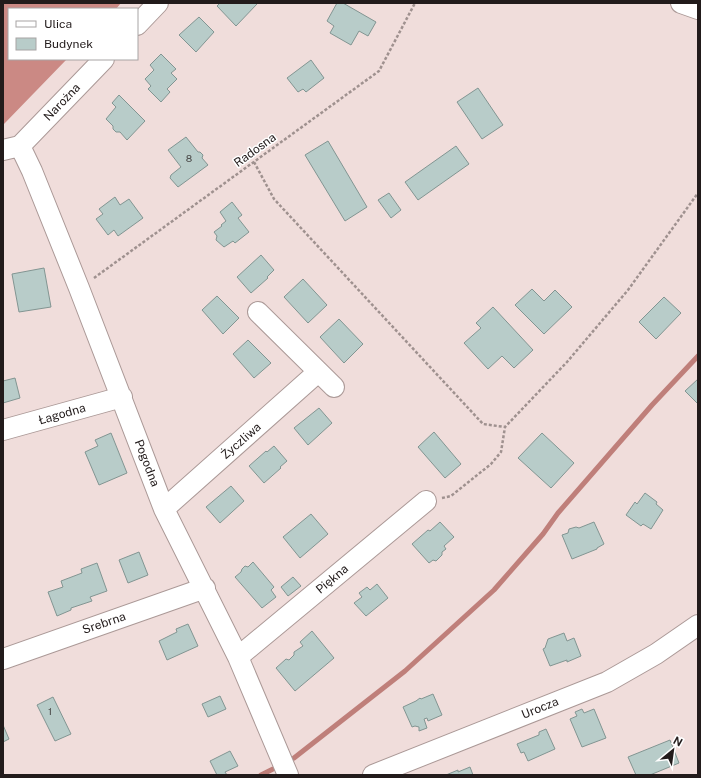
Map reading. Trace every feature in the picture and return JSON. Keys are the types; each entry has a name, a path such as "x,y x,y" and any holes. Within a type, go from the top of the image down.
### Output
{"street":[{"path":"138,24 158,3"},
{"path":"681,3 698,9"},
{"name":"Narożna","path":"11,148 103,60"},
{"name":"Pogodna","path":"11,148 32,171 80,288 164,509 205,588 238,657 288,775"},
{"path":"258,312 334,388"},
{"name":"Życzliwa","path":"164,509 318,372"},
{"name":"Łagodna","path":"3,430 122,397"},
{"name":"Piękna","path":"238,657 426,502"},
{"name":"Srebrna","path":"3,659 205,588"},
{"name":"Urocza","path":"373,775 607,682 656,654 698,625"}],"path":[{"name":"Radosna","path":"80,288 379,71 415,3"},
{"path":"254,162 274,199 483,424 505,427"},
{"path":"426,502 451,496 491,464 501,452 505,427 567,362 628,290 698,193"}],"shaded area":[{"path":"3,3 121,3 117,8 8,8 8,60 66,60 3,125"}],"building":[{"path":"220,3 257,4 236,26 217,6"},
{"path":"337,3 343,3 376,22 368,36 359,31 351,45 330,33 334,26 327,21"},
{"path":"199,17 214,32 196,52 179,35"},
{"path":"161,54 176,69 171,73 177,79 167,89 170,92 161,102 148,89 151,86 145,79 154,70 150,65"},
{"path":"311,60 324,78 306,92 303,89 298,92 287,78"},
{"path":"478,88 503,125 482,139 457,102"},
{"path":"119,95 145,121 127,140 120,132 116,132 113,129 113,126 106,119 116,107 112,103"},
{"path":"186,137 198,152 203,155 202,158 208,165 178,187 170,178 171,175 181,167 168,150"},
{"path":"328,141 367,207 345,221 305,155"},
{"path":"456,146 469,164 418,200 405,182"},
{"path":"389,193 401,210 391,218 378,200"},
{"path":"115,197 120,205 129,199 143,218 118,236 114,230 108,235 96,219 103,214 99,209"},
{"path":"232,202 242,215 238,218 249,232 235,243 233,241 224,247 216,240 217,236 214,232 226,221 220,212"},
{"path":"261,255 274,270 267,277 268,278 251,293 237,277"},
{"path":"44,268 51,307 19,312 12,274"},
{"path":"303,279 327,305 308,323 284,297"},
{"path":"532,289 544,301 555,290 572,307 544,334 515,305"},
{"path":"217,296 239,318 223,334 202,310"},
{"path":"664,297 681,313 656,339 639,322"},
{"path":"493,307 533,350 514,368 502,356 488,369 464,343 481,328 476,323"},
{"path":"339,319 363,344 344,363 320,337"},
{"path":"248,340 271,363 254,378 233,354"},
{"path":"15,378 20,398 3,403 3,381"},
{"path":"698,379 698,403 697,403 685,391"},
{"path":"319,408 332,423 308,445 294,428"},
{"path":"434,432 461,464 445,478 418,447"},
{"path":"111,433 127,473 99,485 85,452 98,446 95,440"},
{"path":"542,433 574,463 551,488 518,458"},
{"path":"274,446 287,461 264,483 249,466"},
{"path":"231,486 244,501 220,523 206,507"},
{"path":"645,493 657,502 656,504 663,510 651,529 643,524 641,526 626,515 635,502 637,504"},
{"path":"311,514 328,534 300,558 283,537"},
{"path":"440,522 454,537 444,546 446,549 442,552 442,555 436,561 433,560 429,563 412,544"},
{"path":"594,522 604,544 597,549 572,559 562,535 568,533 569,529 576,527 579,528"},
{"path":"139,552 148,575 128,583 119,560"},
{"path":"253,562 274,587 271,590 276,597 262,608 235,577 245,566 248,567"},
{"path":"97,563 107,591 90,597 92,601 71,608 71,610 57,616 48,592 63,587 61,581 82,573 81,569"},
{"path":"293,577 301,586 288,596 281,587"},
{"path":"377,584 388,598 366,616 354,603 362,597 359,593 367,587 370,590"},
{"path":"188,624 198,646 167,660 159,641 177,632 176,629"},
{"path":"312,631 334,658 295,691 276,668 286,659 289,660 294,655 294,652 303,646 300,642"},
{"path":"564,633 567,641 574,638 581,656 567,662 567,660 550,666 543,649 545,648 548,639"},
{"path":"433,694 442,715 428,721 427,718 424,719 427,728 419,731 419,727 412,727 403,707 420,698 421,699"},
{"path":"220,696 226,709 208,717 202,704"},
{"path":"53,697 71,734 55,741 37,705"},
{"path":"582,709 584,713 594,709 606,738 582,747 570,719 577,716 575,712"},
{"path":"3,725 9,739 3,742"},
{"path":"546,729 555,749 528,761 524,752 521,753 517,744 539,735 539,732"},
{"path":"670,740 679,763 650,775 636,775 628,757"},
{"path":"230,751 238,766 225,772 227,775 217,775 210,761"},
{"path":"470,767 473,775 446,775 458,770 458,772"}],"waterway":[{"path":"294,758 405,671 494,590 543,534 558,513 652,405 698,356"},
{"path":"261,775 273,769"}]}
